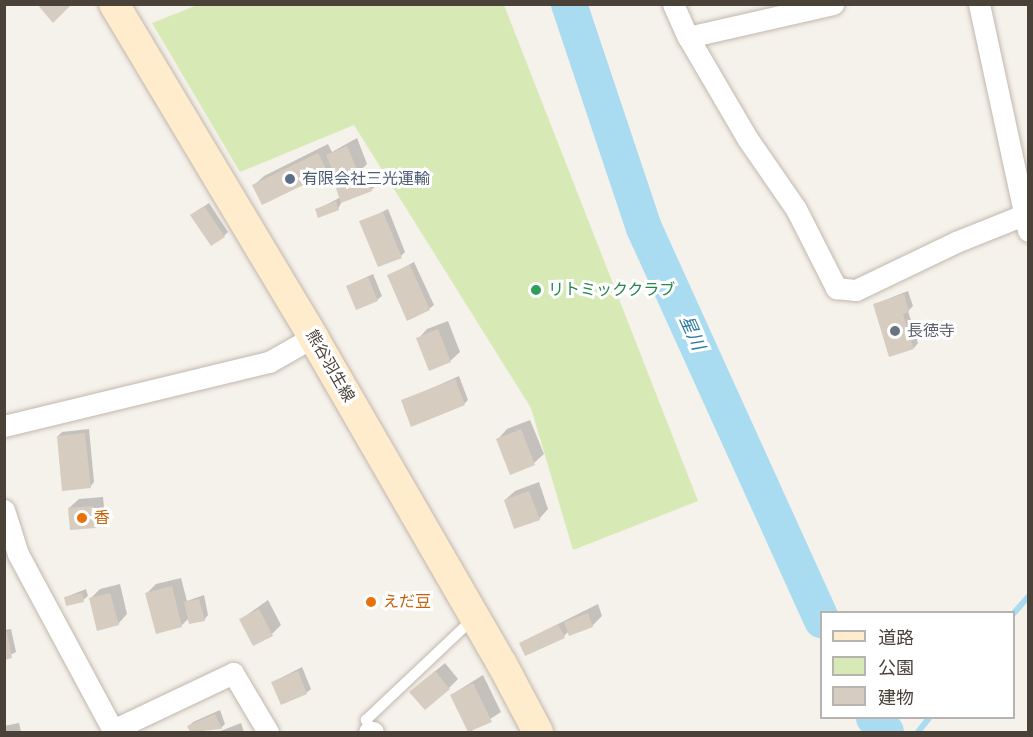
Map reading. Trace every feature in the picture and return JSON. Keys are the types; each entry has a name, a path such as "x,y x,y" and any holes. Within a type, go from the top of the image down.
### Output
{"main road":[{"name":"熊谷羽生線","path":"127,8 475,617 538,732"}],"street":[{"path":"673,4 688,38 747,138 796,209 836,288 856,290 956,242 1027,220 979,4"},
{"path":"688,38 833,4"},
{"path":"4,426 269,363 313,337"},
{"path":"4,510 18,554 113,731 233,673 268,732"}],"lane":[{"path":"371,732 366,720 475,617"}],"green space":[{"name":"リトミッククラブ","path":"200,4 504,5 698,501 573,550 531,408 354,125 240,172 152,23"}],"building":[{"path":"37,4 72,4 53,23"},
{"path":"347,146 359,174 338,183 326,155"},
{"name":"有限会社三光運輸","path":"318,153 328,173 262,205 252,185"},
{"path":"366,176 372,191 341,203 336,188"},
{"path":"336,201 339,210 318,218 315,209"},
{"path":"204,206 225,237 211,246 190,215"},
{"path":"383,212 402,258 378,267 359,221"},
{"path":"410,265 430,310 407,321 387,275"},
{"path":"368,277 378,301 356,310 346,286"},
{"name":"長徳寺","path":"904,294 909,312 903,314 914,349 889,357 873,304"},
{"path":"438,329 451,362 429,371 416,338"},
{"path":"455,379 465,405 411,427 401,400"},
{"path":"521,429 535,465 510,475 496,439"},
{"path":"85,433 91,488 62,491 57,436"},
{"path":"529,491 540,520 514,529 504,500"},
{"name":"香","path":"94,506 96,528 70,530 68,508"},
{"path":"172,586 182,627 156,634 145,593"},
{"path":"82,593 84,602 66,606 64,597"},
{"path":"110,593 119,625 97,631 89,598"},
{"path":"199,599 205,621 189,624 184,602"},
{"path":"259,609 273,636 253,646 239,619"},
{"path":"588,613 593,627 569,636 564,622"},
{"path":"558,624 565,638 525,656 519,643"},
{"path":"7,632 12,658 4,660 4,633"},
{"path":"298,671 307,694 281,705 271,682"},
{"path":"435,671 450,689 425,710 409,692"},
{"path":"473,683 492,722 468,732 450,695"},
{"path":"215,714 222,729 190,732 187,726"}],"waterway":[{"name":"星川","path":"569,4 644,228 820,616"},
{"path":"1015,612 1028,597"},
{"name":"星川","path":"875,719 886,732"},
{"path":"918,732 928,719"}],"place":[{"name":"有限会社三光運輸","path":"290,179"},
{"name":"リトミッククラブ","path":"536,290"},
{"name":"長徳寺","path":"895,331"},
{"name":"香","path":"82,518"},
{"name":"えだ豆","path":"371,602"}]}
